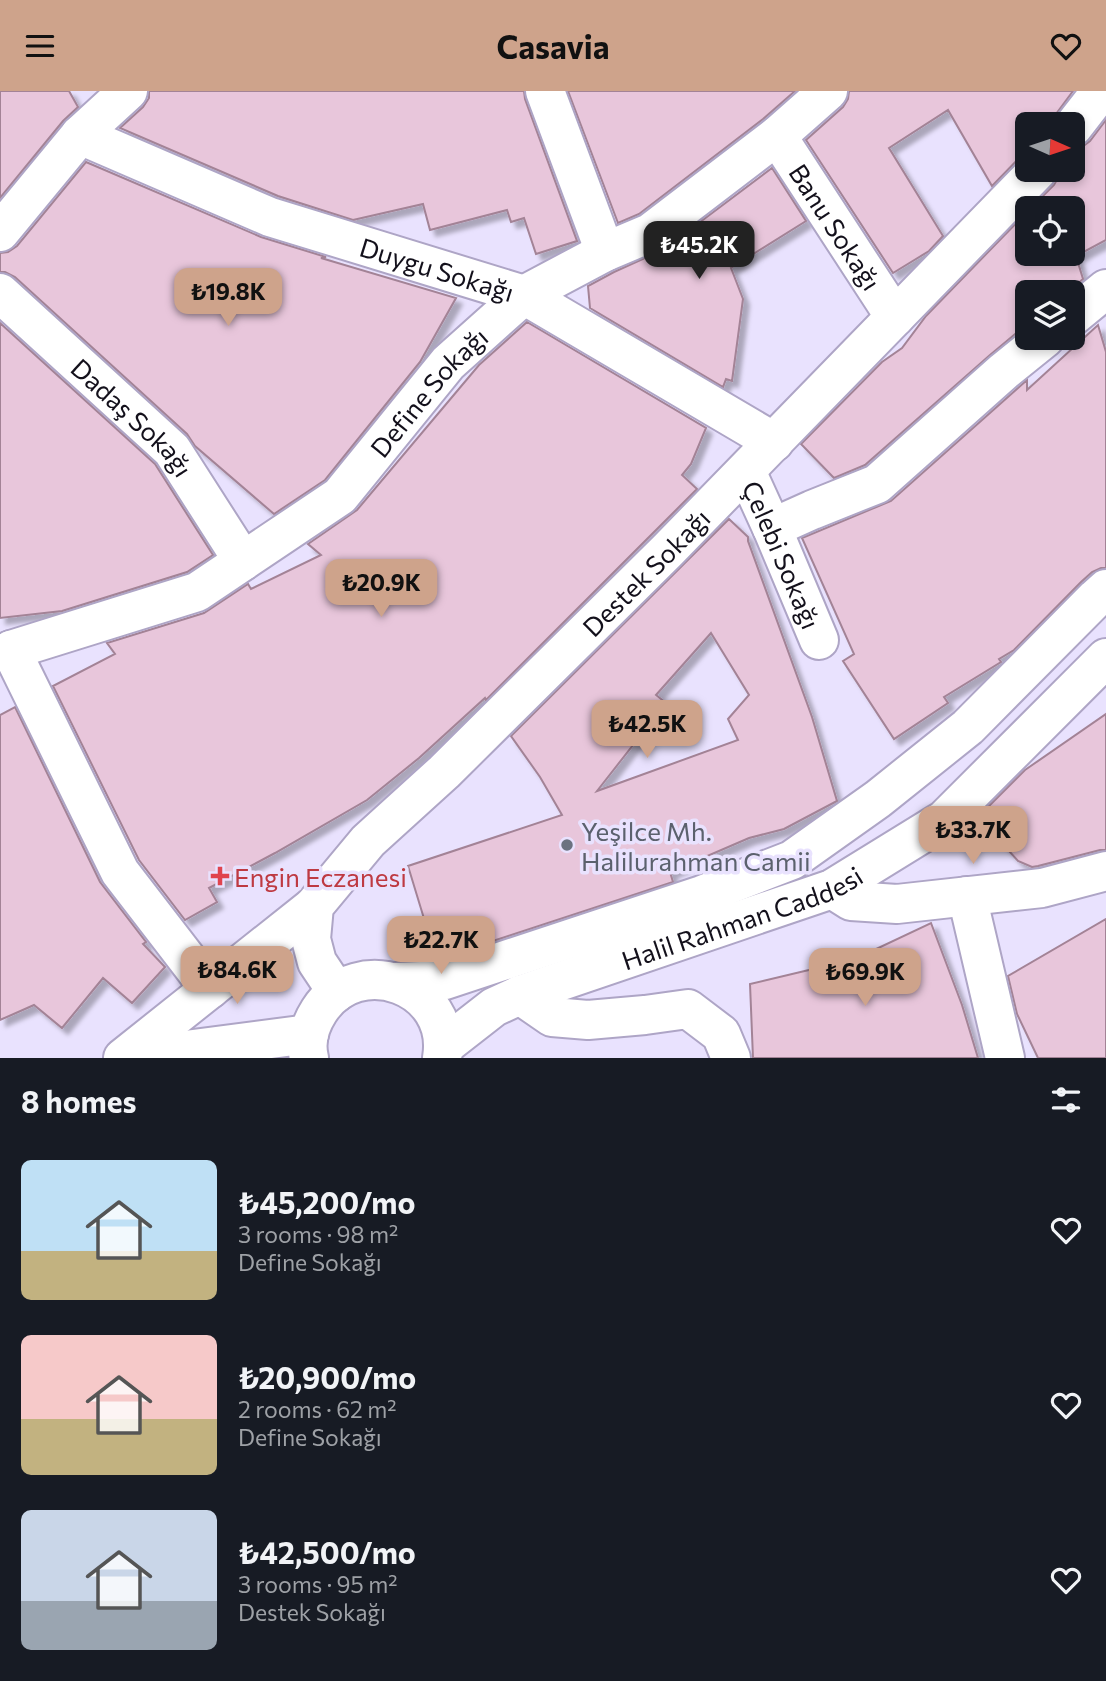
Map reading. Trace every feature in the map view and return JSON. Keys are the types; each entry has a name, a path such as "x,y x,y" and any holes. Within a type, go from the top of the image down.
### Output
{"street":[{"path":"0,232 80,135 128,91"},
{"path":"545,91 605,252"},
{"name":"Define Sokağı","path":"4,652 197,592 340,496 448,363 524,295 605,252 650,233 777,136 828,91"},
{"path":"1085,112 1101,91"},
{"name":"Duygu Sokağı","path":"80,135 271,217 524,295 774,442"},
{"name":"Banu Sokağı","path":"777,136 895,317"},
{"name":"Destek Sokağı","path":"123,1058 314,906 368,841 511,708 1026,182"},
{"path":"1085,306 1106,289"},
{"name":"Dadaş Sokağı","path":"0,293 173,450 243,561"},
{"path":"772,528 877,484 1030,350"},
{"name":"Çelebi Sokağı","path":"746,471 819,640"},
{"name":"Halil Rahman Caddesi","path":"337,992 355,982 375,979 396,982 445,980 702,895 792,860 878,799 968,727 1106,589"},
{"path":"4,652 120,872 210,989"},
{"name":"Halil Rahman Caddesi","path":"443,1052 494,1007 520,995 832,889 944,820 1106,658"},
{"path":"832,889 851,901 897,904 1042,888 1106,871"},
{"path":"1042,888 1106,899"},
{"path":"967,896 1005,1058"},
{"path":"123,1058 309,1046 314,1018 324,1003 337,992 317,962 311,939 314,906"},
{"path":"396,982 415,992 430,1006 440,1024 443,1052"},
{"path":"520,995 552,1017 588,1020 688,1009 721,1034 731,1058"}],"building":[{"path":"0,91 69,91 78,107 63,121 0,198"},
{"path":"149,91 524,91 577,241 536,254 524,218 511,222 507,210 430,230 423,204 353,220 278,196 120,128 143,107 149,98"},
{"path":"568,91 795,91 763,119 639,214 618,223"},
{"path":"849,91 1073,91 1057,112 1015,112 1015,162 992,186 948,110 889,148 943,236 929,251 893,273 806,140 843,107"},
{"path":"1106,120 1106,240 1085,251 1085,196 1043,196 1056,182 1085,182 1085,145"},
{"path":"86,162 261,237 326,257 321,258 456,298 420,362 325,480 274,514 195,446 187,434 15,277 0,272 0,253 8,252 17,246"},
{"path":"772,168 806,221 731,268 743,299 732,381 726,379 723,387 590,308 588,286 663,250"},
{"path":"1015,224 1015,266 1079,266 1083,279 1015,280 1015,334 865,465 834,478 801,444 882,362 902,348 926,316"},
{"path":"527,322 706,428 691,464 682,475 697,489 486,700 485,698 419,758 367,800 209,888 217,902 185,920 139,860 53,686 115,654 107,643 204,613 248,584 251,589 321,555 308,544 357,510 479,365"},
{"path":"0,323 155,464 213,555 187,572 62,611 0,618"},
{"path":"1098,325 1106,352 1106,568 1092,572 1014,650 999,659 1001,662 944,697 948,703 894,739 843,661 854,654 802,538 891,501 1027,380 1027,390 1071,350 1085,350 1085,337"},
{"path":"729,519 748,537 812,717 837,801 784,829 749,838 670,872 673,882 436,958 408,866 562,815 540,777 511,736","holes":["711,633 749,695 728,719 738,740 597,791 666,703 656,695"]},
{"path":"15,707 100,882 146,942 143,944 165,967 132,1003 103,978 62,1028 34,1005 0,1020 0,715"},
{"path":"1106,714 1106,850 1032,867 1018,861 978,817 1025,770"},
{"path":"1106,919 1106,1058 1038,1058 1017,1014 1008,976"},
{"path":"931,923 962,1005 978,1058 753,1058 750,984 855,959"}],"place":[{"name":"Yeşilce Mh. Halilurahman Camii","path":"567,845"},
{"name":"Engin Eczanesi","path":"220,876"}]}
